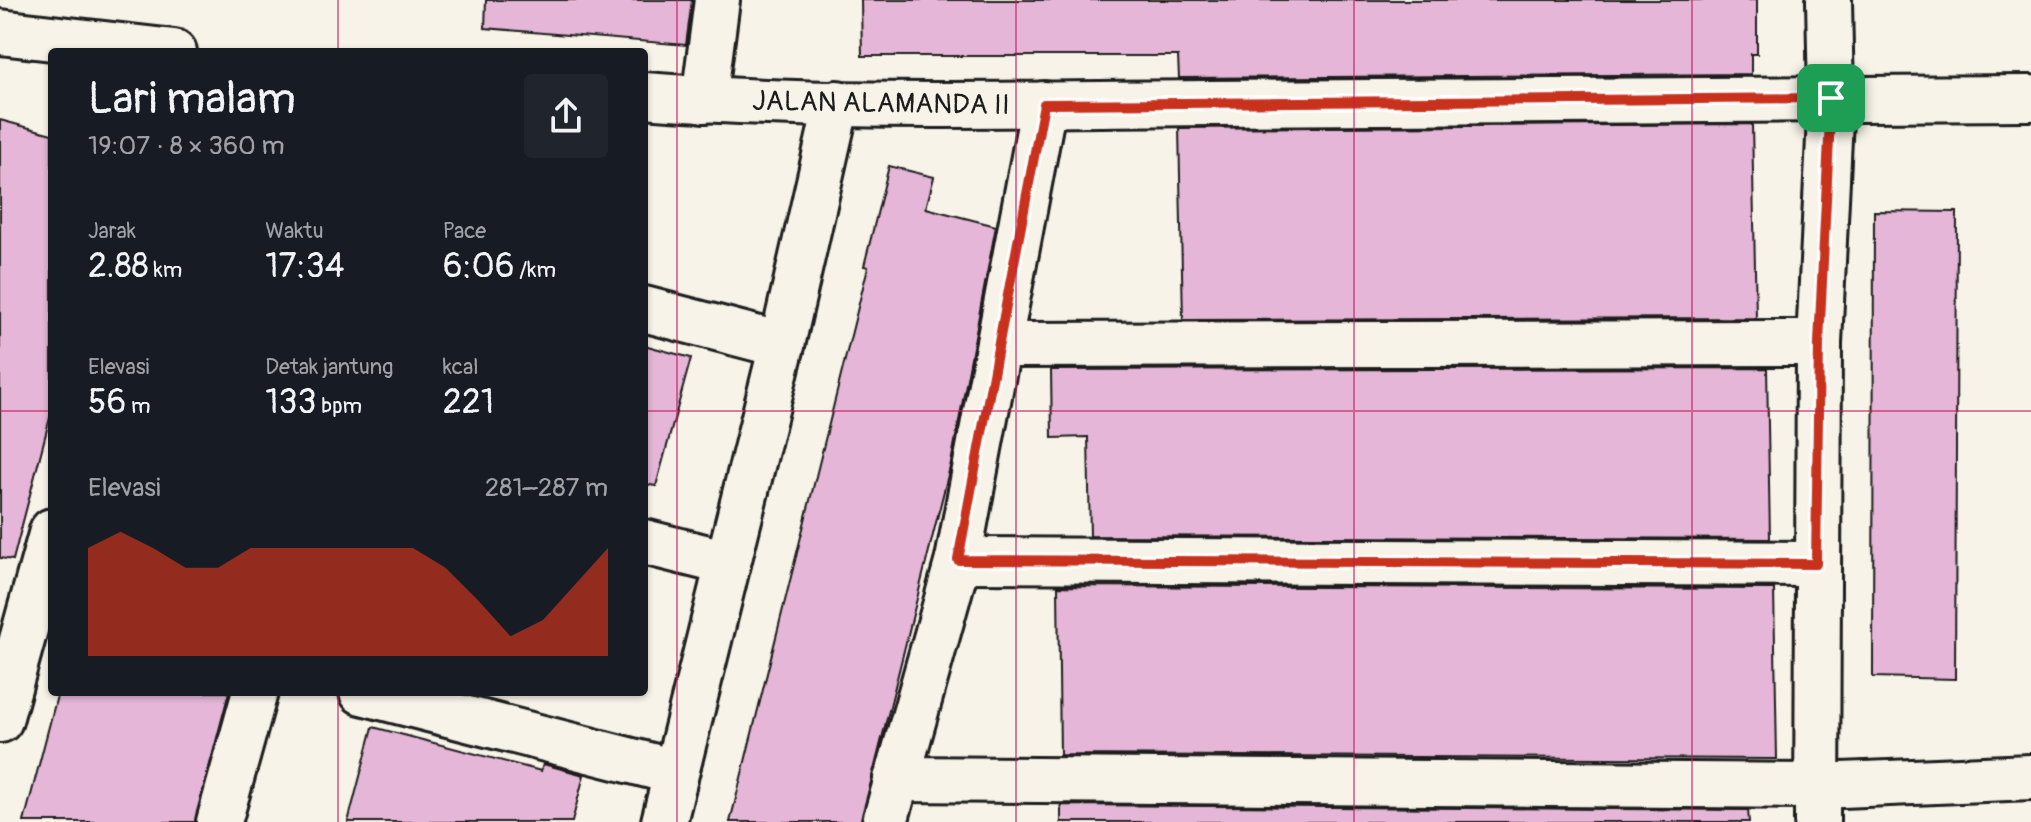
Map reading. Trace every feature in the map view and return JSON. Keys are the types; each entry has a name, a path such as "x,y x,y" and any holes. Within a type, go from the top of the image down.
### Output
{"street":[{"path":"704,100 717,0"},
{"path":"1817,804 1819,343 1831,98 1829,0"},
{"path":"0,32 139,48"},
{"name":"JALAN ALAMANDA II","path":"648,95 837,103 1044,104 2031,98"},
{"path":"664,822 782,345 837,103"},
{"path":"885,822 958,560 1044,104"},
{"path":"648,310 782,345"},
{"path":"999,345 1819,343"},
{"path":"648,543 728,563"},
{"path":"0,720 48,546"},
{"path":"958,560 1816,564"},
{"path":"219,822 254,696"},
{"path":"378,696 675,772"},
{"path":"896,779 1817,804 2031,777"}],"building":[{"path":"486,0 692,0 686,45 485,28"},
{"path":"861,0 1757,0 1757,54 1751,54 1751,74 1179,78 1178,56 862,56"},
{"path":"0,120 48,133 48,425 13,560 0,558"},
{"path":"1752,124 1756,318 1183,320 1179,128"},
{"path":"889,166 934,177 926,208 996,226 951,463 861,822 730,822 868,267 864,266"},
{"path":"1874,211 1957,212 1955,679 1873,677"},
{"path":"648,346 691,358 656,486 648,485"},
{"path":"1767,368 1770,539 1090,536 1088,437 1052,438 1051,370"},
{"path":"1058,586 1774,589 1777,759 1060,755"},
{"path":"57,696 228,696 195,822 24,822"},
{"path":"373,727 541,771 543,764 584,775 572,822 348,822"},
{"path":"1061,805 1748,810 1749,822 1061,822"}],"route":[{"path":"1831,98 1819,343 1816,564 958,560 1044,104 1831,98"}]}
